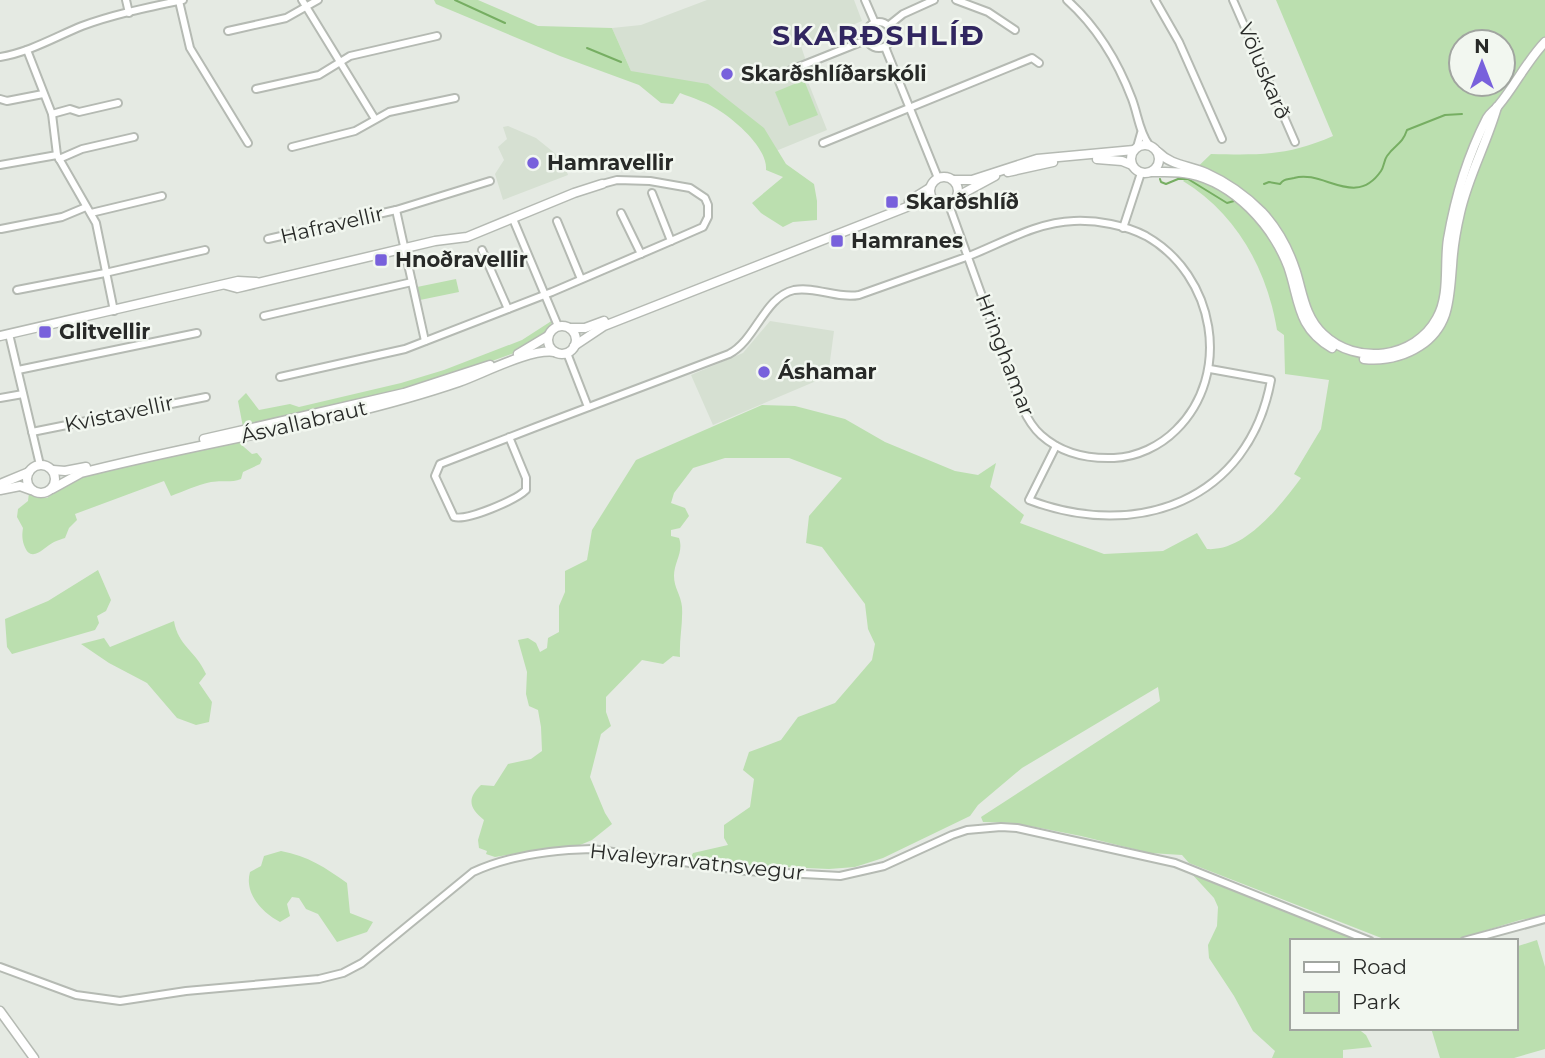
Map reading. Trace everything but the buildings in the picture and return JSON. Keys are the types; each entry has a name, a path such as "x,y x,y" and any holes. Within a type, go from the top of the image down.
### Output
{"main road":[{"path":"1497,107 1489,114 1484,125 1455,203 1448,241 1444,296 1438,316 1426,334 1415,342 1385,353 1353,352 1337,346 1324,335 1313,323 1306,308 1288,250 1262,212 1218,179 1171,163 1149,145 1047,158 1018,164 972,180 938,178 930,188 899,206 590,327 558,326 548,336 548,344 555,352 571,349 604,326 917,203 933,201 949,205 958,196 991,178 1053,162 1110,159 1132,165 1141,173 1189,174 1205,179 1242,202 1264,225 1279,248 1290,272 1299,310 1318,338 1341,353 1374,360 1408,353 1436,332 1446,316 1450,301 1454,243 1468,183 1497,107 1518,74 1545,42"},
{"path":"1132,165 1131,157 1136,148"},
{"path":"1152,172 1160,161 1158,152"},
{"path":"954,180 958,187 958,196"},
{"path":"4,335 226,285 234,288 404,248 467,237 574,193 606,183"},
{"path":"930,188 933,201"},
{"path":"570,328 575,335 571,349"},
{"name":"Ásvallabraut","path":"53,470 79,468 404,393 503,360 532,347 548,336"},
{"name":"Ásvallabraut","path":"52,489 80,473 398,400 463,380 536,352 555,352"},
{"path":"0,484 29,472 40,464 53,470 55,482 52,489 43,493 20,486 0,490"},
{"path":"29,472 27,480 33,490"},
{"path":"0,1011 34,1058"}],"street":[{"path":"126,0 129,13"},
{"path":"0,57 27,50 83,26 181,0 190,48 248,143"},
{"path":"228,32 286,18 304,3 318,0"},
{"path":"866,0 875,23"},
{"path":"888,26 904,14 934,0"},
{"path":"956,0 970,2 1015,30"},
{"path":"1067,0 1091,25 1110,52 1131,96 1141,133 1149,145"},
{"path":"1154,0 1168,19 1222,139"},
{"name":"Völuskarð","path":"1233,0 1295,142"},
{"path":"304,3 375,119"},
{"path":"875,23 888,26 892,38 885,47 872,47 866,40 867,30 875,23"},
{"path":"256,89 319,75 350,56 437,36"},
{"path":"792,70 866,40"},
{"path":"885,47 938,178"},
{"path":"27,50 52,114 58,157 91,214 98,233 114,311"},
{"path":"823,142 1032,58 1039,63"},
{"path":"0,99 7,101 43,94"},
{"path":"292,147 355,131 389,112 455,98"},
{"path":"52,114 70,109 79,112 118,103"},
{"path":"1136,148 1141,133"},
{"path":"0,164 58,157 134,138"},
{"path":"1123,228 1141,173"},
{"path":"280,377 378,356 425,341 581,279 705,224 709,209 702,194 690,188 650,181 624,180 606,183"},
{"name":"Hafravellir","path":"268,239 396,210 490,181"},
{"path":"652,193 671,241"},
{"path":"91,214 162,197"},
{"name":"Hringhamar","path":"949,205 967,256 1022,405 1032,425 1056,446 1075,454 1099,459 1124,457 1149,449 1169,436 1189,417 1202,395 1210,369 1208,327 1193,283 1181,266 1160,246 1138,232 1091,221 1053,223 967,256"},
{"path":"1,229 62,217 86,207"},
{"name":"Hafravellir","path":"396,210 404,248"},
{"path":"621,213 640,254"},
{"path":"513,219 558,326"},
{"path":"557,221 581,279"},
{"path":"404,248 425,341"},
{"path":"17,290 205,250"},
{"path":"482,250 508,309"},
{"path":"509,437 526,478 526,490 517,497 481,512 462,518 454,517 435,476 440,464 509,437 729,354 741,347 781,296 797,290 855,295 967,256"},
{"path":"264,316 412,282"},
{"path":"18,370 197,333"},
{"path":"4,335 18,370 40,464"},
{"path":"571,349 588,407"},
{"path":"1056,446 1029,500 1072,513 1114,517 1140,514 1187,499 1223,474 1238,458 1261,418 1271,380 1210,369"},
{"path":"0,398 23,394"},
{"name":"Kvistavellir","path":"32,432 206,397"},
{"name":"Hvaleyrarvatnsvegur","path":"0,967 76,995 112,1001 186,991 319,979 343,973 362,964 473,872 491,863 520,856 592,849 746,871 840,876 884,866 952,835 1001,827 1033,831 1175,863 1365,939"},
{"path":"1471,939 1545,919"}],"shaded area":[{"name":"Skarðshlíðarskóli","path":"707,0 854,0 862,21 801,46 806,61 801,64 827,130 771,153 735,115 631,71 612,28 641,25"},
{"name":"Hamravellir","path":"508,126 536,138 562,159 568,175 503,200 495,174 504,160 498,147 507,139 503,127"},
{"name":"Áshamar","path":"770,321 834,331 828,376 713,425 691,375 743,353"}],"green space":[{"path":"434,0 478,0 538,26 612,28 631,71 708,84 764,128 786,164 814,184 817,220 793,222 783,227 761,213 752,203 783,177 766,170 757,145 735,122 716,108 680,93 673,104 661,103 639,85 560,56 436,4"},
{"path":"1276,0 1545,0 1545,916 1520,920 1458,939 1384,939 1189,863 1182,855 1150,853 1015,823 983,822 981,817 1160,701 1158,687 1022,768 978,805 970,816 883,858 855,867 829,869 740,865 690,859 693,853 728,845 724,838 724,825 750,807 754,779 743,770 749,752 781,740 798,717 835,703 872,660 875,644 868,629 865,604 822,547 806,543 809,516 842,478 789,458 725,458 693,468 674,493 671,503 685,508 689,516 680,528 671,530 671,536 679,538 680,543 674,576 682,607 680,657 673,656 663,664 642,660 606,697 606,712 611,726 601,734 590,777 612,824 592,840 580,845 495,857 479,848 478,840 484,820 473,808 472,799 476,790 481,785 494,786 508,764 531,759 542,751 538,710 529,706 526,694 527,672 518,640 528,638 536,643 540,652 547,648 548,638 559,632 559,606 565,592 565,571 587,560 592,530 636,460 762,405 795,406 845,419 885,442 955,471 978,475 996,463 990,487 1024,515 1020,523 1104,554 1163,551 1197,533 1207,549 1221,548 1235,543 1260,525 1301,478 1294,474 1321,429 1329,380 1285,374 1284,335 1277,330 1266,285 1257,264 1219,209 1183,181 1211,154 1273,153 1302,147 1333,136"},
{"path":"804,80 818,115 789,126 775,92"},
{"path":"456,279 459,292 420,300 417,287"},
{"path":"553,320 544,336 525,349 434,382 243,427 238,401 246,393 259,410 290,404 299,407 401,383 444,370 522,340"},
{"path":"236,440 262,459 260,464 243,472 241,479 206,483 171,496 164,481 75,514 77,520 69,528 65,538 38,553 30,554 27,551 23,541 23,528 17,517 18,509 28,501 29,493 39,498 47,498 80,476"},
{"path":"98,570 111,600 106,611 97,616 99,623 95,630 12,654 7,647 5,619 48,601"},
{"path":"174,621 179,637 206,674 199,683 212,702 209,722 196,725 177,718 147,683 109,663 81,644 104,638 110,647"},
{"path":"281,851 316,863 347,883 350,913 373,922 367,932 337,942 318,914 306,909 299,898 292,897 287,904 290,916 280,922 261,908 252,895 250,872 261,866 264,856"},
{"path":"1190,872 1358,939 1290,939 1290,1030 1360,1030 1366,1035 1372,1047 1343,1050 1343,1058 1272,1058 1275,1051 1253,1031 1209,958 1208,945 1217,926 1218,907 1214,898"},
{"path":"1537,940 1545,967 1545,1049 1514,1058 1440,1058 1432,1030 1517,1030 1517,946"}],"waterway":[{"path":"455,0 505,23"},
{"path":"587,48 621,62"},
{"path":"1264,184 1280,184 1286,179 1305,177 1350,188 1361,187 1371,182 1381,171 1387,156 1403,139 1407,130 1445,115 1462,114"},
{"path":"1160,179 1166,184 1178,179 1188,179 1227,203 1234,201"}],"place":[{"name":"Skarðshlíðarskóli","path":"727,74"},
{"name":"Hamravellir","path":"533,163"},
{"name":"Skarðshlíð","path":"892,202"},
{"name":"Hamranes","path":"837,241"},
{"name":"Hnoðravellir","path":"381,260"},
{"name":"Glitvellir","path":"45,332"},
{"name":"Áshamar","path":"764,372"}],"district":[{"name":"SKARÐSHLÍÐ","path":"879,35"}]}
